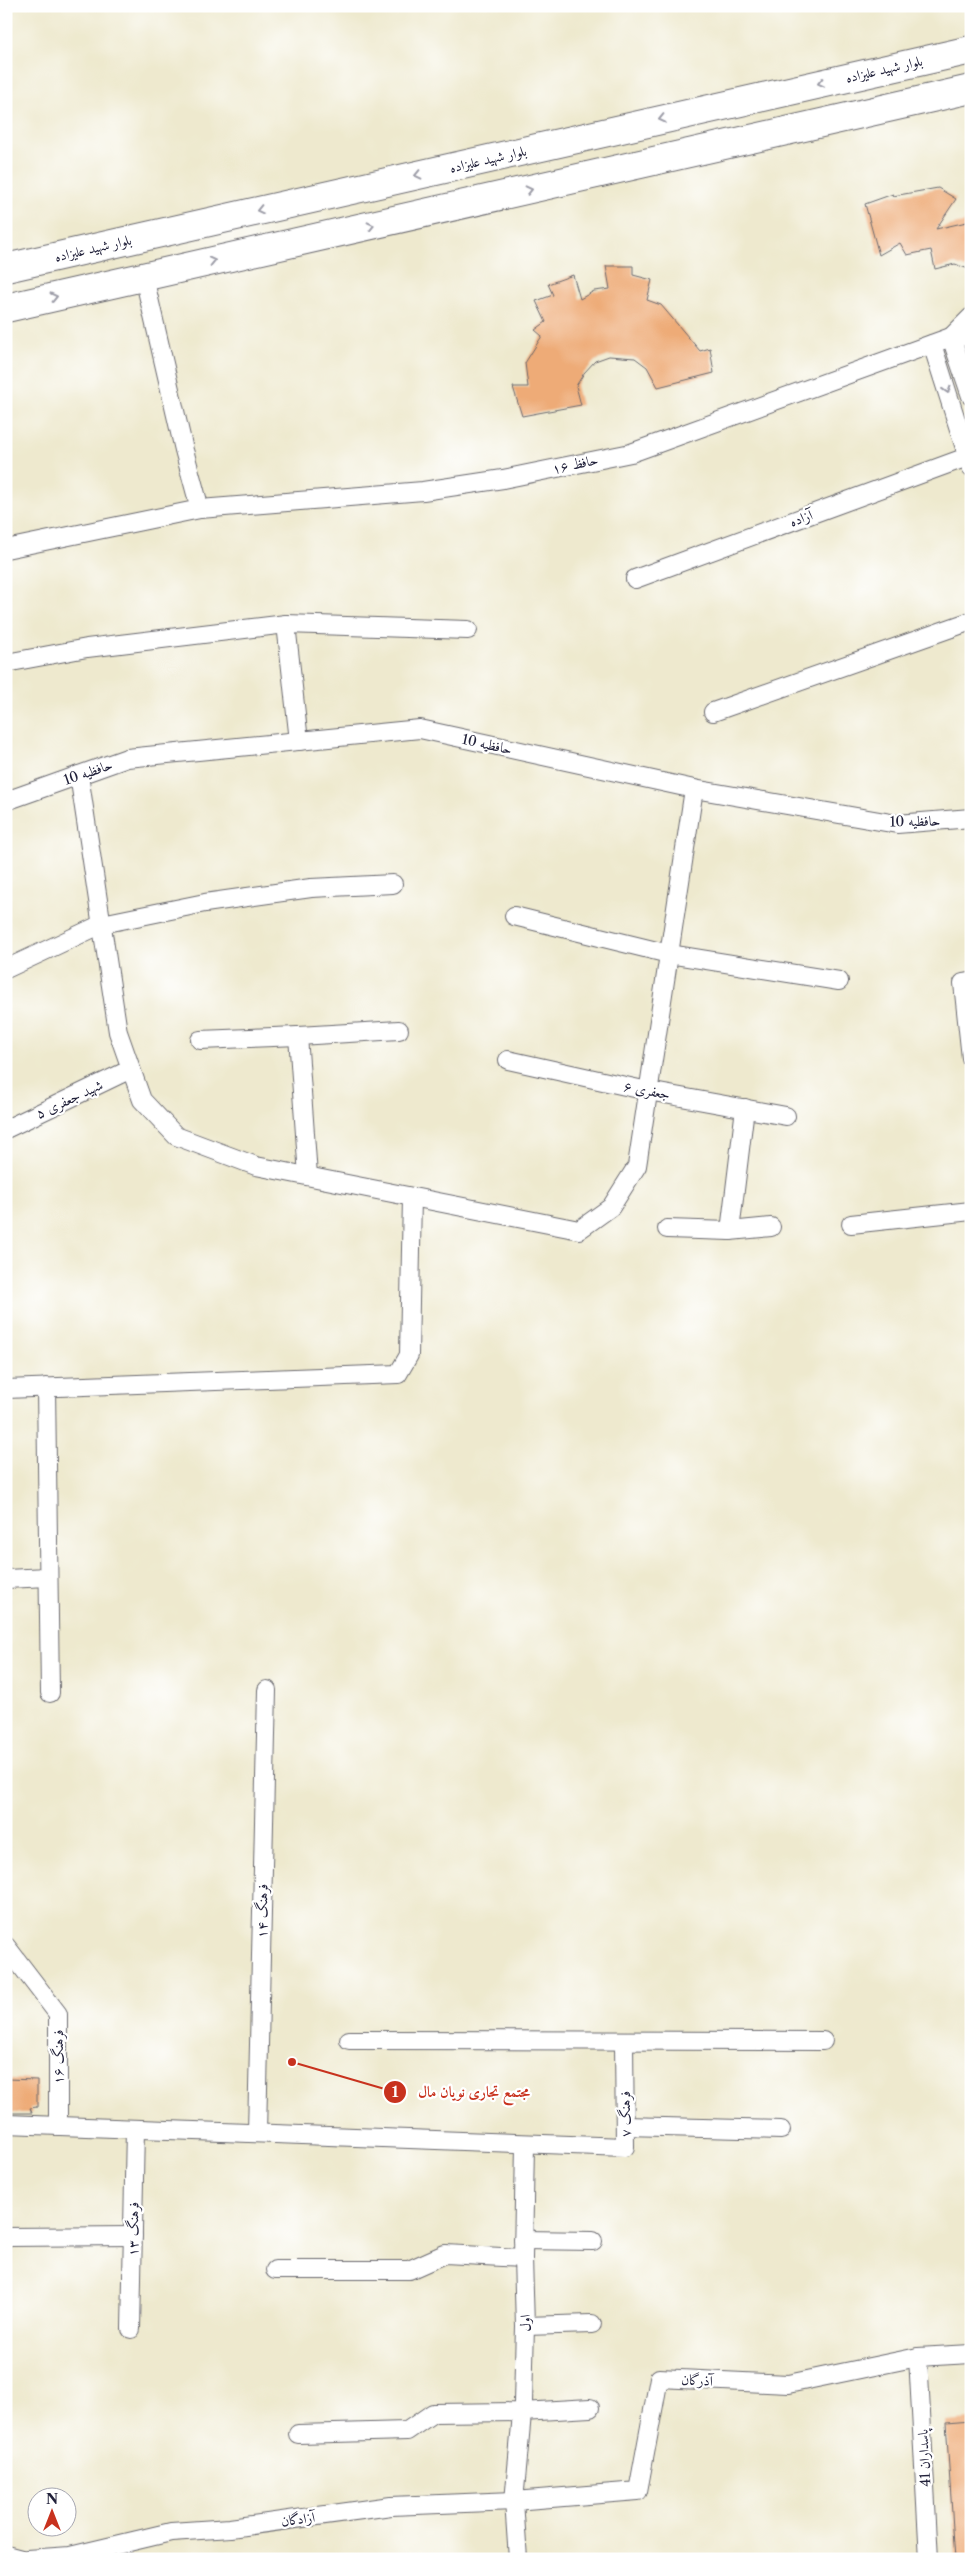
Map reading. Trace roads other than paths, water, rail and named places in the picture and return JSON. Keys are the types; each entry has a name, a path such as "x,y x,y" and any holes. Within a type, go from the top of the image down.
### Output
{"main road":[{"name":"بلوار شهید علیزاده","path":"6,268 971,50"},
{"path":"6,308 971,89"}],"street":[{"path":"144,277 184,450 200,509"},
{"path":"951,337 971,317"},
{"path":"951,337 971,336"},
{"path":"951,337 971,396"},
{"name":"حافظ ۱۶","path":"6,549 200,509 423,491 503,479 632,453 951,337"},
{"path":"932,344 969,462"},
{"name":"آزاده","path":"634,579 969,462"},
{"path":"713,712 971,621"},
{"path":"6,664 86,648 286,624 468,630"},
{"path":"286,624 299,741"},
{"name":"حافظیه 10","path":"6,801 127,758 420,729 694,789 897,824 971,818"},
{"path":"80,775 118,1032 142,1100 176,1136 256,1166 580,1230 611,1207 636,1166 694,789"},
{"path":"6,969 102,924 205,903 311,888 393,884"},
{"path":"514,916 669,954 839,981"},
{"path":"967,983 971,1058"},
{"path":"200,1040 399,1030"},
{"path":"298,1036 308,1176"},
{"name":"جعفری ۶","path":"508,1060 648,1091 786,1116"},
{"name":"شهید جعفری ۵","path":"6,1129 131,1069"},
{"path":"730,1231 745,1108"},
{"path":"6,1389 398,1374 409,1355 412,1197"},
{"path":"851,1224 971,1211"},
{"path":"667,1229 730,1231 771,1227"},
{"path":"46,1387 50,1693"},
{"path":"6,1579 48,1577"},
{"name":"فرهنگ ۱۴","path":"258,2133 267,1690"},
{"name":"فرهنگ ۱۶","path":"6,1946 58,2014 58,2126"},
{"path":"349,2040 823,2041"},
{"name":"فرهنگ ۷","path":"526,2144 625,2147 624,2041"},
{"path":"6,2124 526,2144"},
{"path":"625,2126 781,2130"},
{"name":"فرهنگ ۱۳","path":"131,2330 135,2128"},
{"name":"اول","path":"514,2501 522,2412 526,2326 523,2240 526,2144"},
{"path":"6,2237 133,2236"},
{"path":"523,2240 593,2241"},
{"path":"275,2270 409,2270 445,2254 523,2258"},
{"path":"526,2326 592,2324"},
{"name":"آذرگان","path":"514,2501 638,2491 659,2378 788,2384 918,2357 971,2354"},
{"name":"پاسداران 41","path":"918,2357 929,2559"},
{"path":"298,2434 407,2431 433,2413 522,2412 590,2408"},
{"path":"514,2501 518,2559"},
{"name":"آزادگان","path":"27,2559 70,2556 172,2532 230,2528 391,2506 514,2501"},
{"path":"6,2555 21,2559"}],"place":[{"name":"مجتمع تجاری نویان مال","path":"292,2062"}]}
